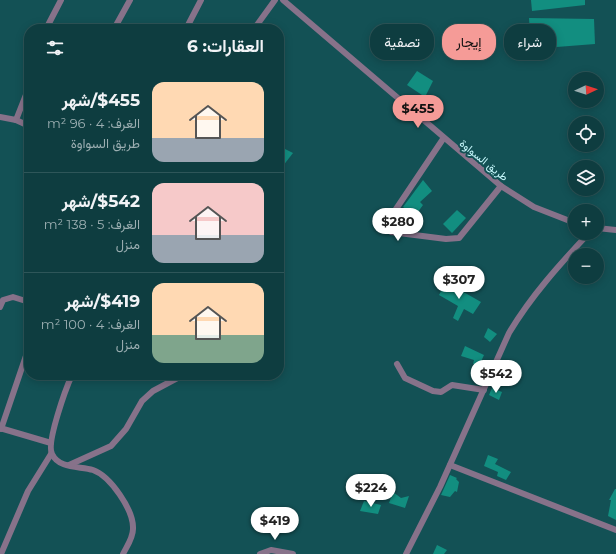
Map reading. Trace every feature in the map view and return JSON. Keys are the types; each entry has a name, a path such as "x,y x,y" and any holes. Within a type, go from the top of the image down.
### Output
{"street":[{"path":"49,24 61,0"},
{"path":"117,24 130,0"},
{"path":"189,24 202,0"},
{"path":"258,24 275,0"},
{"name":"طريق السواوة","path":"283,0 501,186 534,207 568,220"},
{"path":"16,120 24,100"},
{"path":"0,117 16,120 24,124"},
{"path":"443,138 388,221 388,227 391,232 446,239 459,238 501,186"},
{"path":"604,229 616,230"},
{"path":"406,554 450,465 508,333 556,268 582,240"},
{"path":"0,307 3,300 13,297 24,300"},
{"path":"24,361 1,428 51,444"},
{"path":"397,364 404,378 433,391 441,392 452,385 484,390"},
{"path":"1,554 37,474 51,454 51,444 63,396 70,380"},
{"path":"69,465 111,446 126,429 142,401 153,391 174,380"},
{"path":"51,454 56,460 69,465 94,470 115,488 132,519 132,536 124,554"},
{"path":"450,465 616,530"},
{"path":"260,554 271,550 293,554"}],"building":[{"path":"531,0 585,0 585,5 532,11"},
{"path":"529,18 594,19 595,44 556,47 556,24 529,24"},
{"path":"417,71 433,81 425,97 407,85"},
{"path":"284,148 293,153 284,165"},
{"path":"423,180 432,191 420,202 423,205 415,216 403,207"},
{"path":"457,210 466,218 452,233 443,224"},
{"path":"446,282 481,302 473,314 464,309 458,321 453,318 458,306 439,295"},
{"path":"488,328 497,334 490,342 484,337"},
{"path":"465,346 484,355 479,366 473,364 474,360 461,356"},
{"path":"505,368 513,373 512,377 514,378 511,382 501,377"},
{"path":"492,388 502,392 499,400 489,395"},
{"path":"488,455 498,459 495,464 511,472 506,480 497,476 498,472 484,466"},
{"path":"450,475 457,478 456,479 459,482 457,492 455,491 450,497 441,495"},
{"path":"615,489 616,520 608,516 611,500 609,500"},
{"path":"393,492 401,498 409,496 405,508 389,503"},
{"path":"364,501 381,505 378,514 360,511"},
{"path":"437,545 447,550 444,554 433,554"}]}
